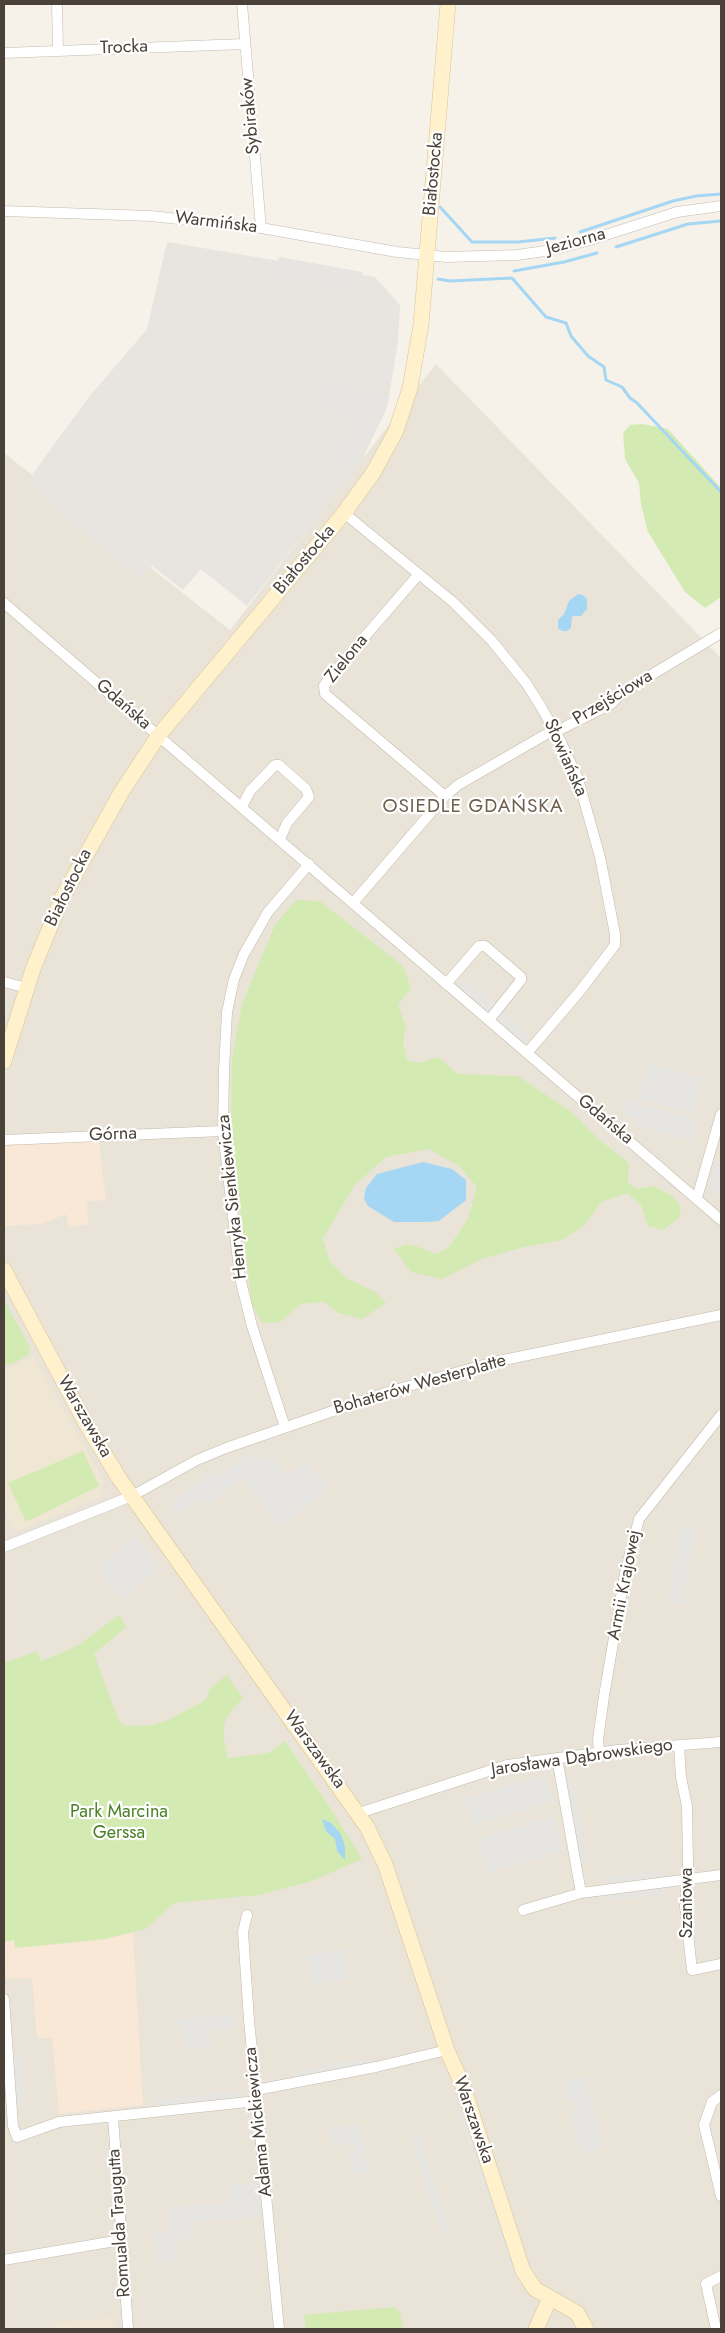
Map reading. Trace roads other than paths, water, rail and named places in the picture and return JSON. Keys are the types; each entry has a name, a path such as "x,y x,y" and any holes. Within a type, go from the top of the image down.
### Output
{"street":[{"path":"57,4 58,51"},
{"name":"Sybiraków","path":"242,4 261,228"},
{"name":"Białostocka","path":"4,1061 27,988 62,898 118,798 159,735 344,514 373,473 388,447 403,413 410,388 421,325 448,4"},
{"name":"Trocka","path":"4,53 244,44"},
{"name":"Jeziorna","path":"427,256 495,256 543,252 584,242 696,207 721,206"},
{"name":"Warmińska","path":"4,212 151,216 261,228 427,256"},
{"name":"Słowiańska","path":"344,514 462,610 492,640 526,683 555,732 578,778 590,816 611,912 615,945 580,991 527,1053"},
{"name":"Zielona","path":"419,574 324,686 325,694 445,796"},
{"name":"Gdańska","path":"4,603 721,1220"},
{"name":"Przejściowa","path":"353,903 445,796 494,764 550,732 555,732 611,704 623,692 721,633"},
{"path":"242,807 250,791 276,765 279,766 306,789 310,797 287,823 280,839"},
{"name":"Henryka Sienkiewicza","path":"285,1427 245,1302 231,1208 223,1131 227,1012 234,979 244,954 268,912 309,864"},
{"path":"446,984 479,946 485,946 521,977 521,980 489,1020"},
{"path":"4,982 27,988"},
{"path":"697,1198 721,1114"},
{"name":"Górna","path":"4,1140 223,1131"},
{"name":"Warszawska","path":"4,1270 85,1422 132,1496 359,1813 385,1864 447,2050 463,2086 519,2262 527,2279 535,2289 550,2298"},
{"name":"Bohaterów Westerplatte","path":"4,1547 132,1496 197,1460 285,1427 388,1392 494,1362 721,1315"},
{"name":"Armii Krajowej","path":"600,1752 598,1740 604,1696 622,1591 639,1519 721,1415"},
{"name":"Jarosława Dąbrowskiego","path":"359,1813 506,1765 600,1752 721,1742"},
{"name":"Szantowa","path":"679,1745 681,1777 687,1806 689,1834 684,1906 692,1970 721,1964"},
{"path":"557,1758 581,1893"},
{"path":"523,1910 581,1893 721,1874"},
{"name":"Adama Mickiewicza","path":"247,1915 243,1932 249,2020 279,2329"},
{"path":"4,1999 13,2126 17,2137 59,2122 257,2101"},
{"path":"256,2090 376,2067 447,2050"},
{"path":"721,2096 712,2102 704,2125 721,2196"},
{"name":"Romualda Traugutta","path":"113,2117 128,2329"},
{"path":"4,2260 121,2240"},
{"path":"717,2323 706,2284 721,2276"},
{"path":"536,2329 550,2298 577,2313 586,2329"}],"water":[{"path":"578,594 583,595 587,599 587,609 581,616 572,616 571,628 567,631 562,631 558,628 558,620 564,614 569,601"},
{"path":"423,1162 452,1169 466,1180 466,1200 439,1221 426,1222 394,1222 368,1206 364,1199 366,1188 377,1174"},
{"path":"322,1819 331,1823 341,1834 345,1847 345,1860 337,1851 335,1839 326,1831"}],"waterway":[{"path":"580,232 673,201 696,196 721,194"},
{"path":"440,207 472,242 518,242 555,238"},
{"path":"616,247 688,224 721,221"},
{"path":"514,271 564,262 597,253"},
{"path":"438,279 450,281 512,278 546,317 566,323 571,336 588,356 604,367 606,380 622,387 630,398 637,403 721,492"}],"district":[{"name":"OSIEDLE GDAŃSKA","path":"473,807"}],"park label":[{"name":"Park Marcina Gerssa","path":"119,1824"}]}
